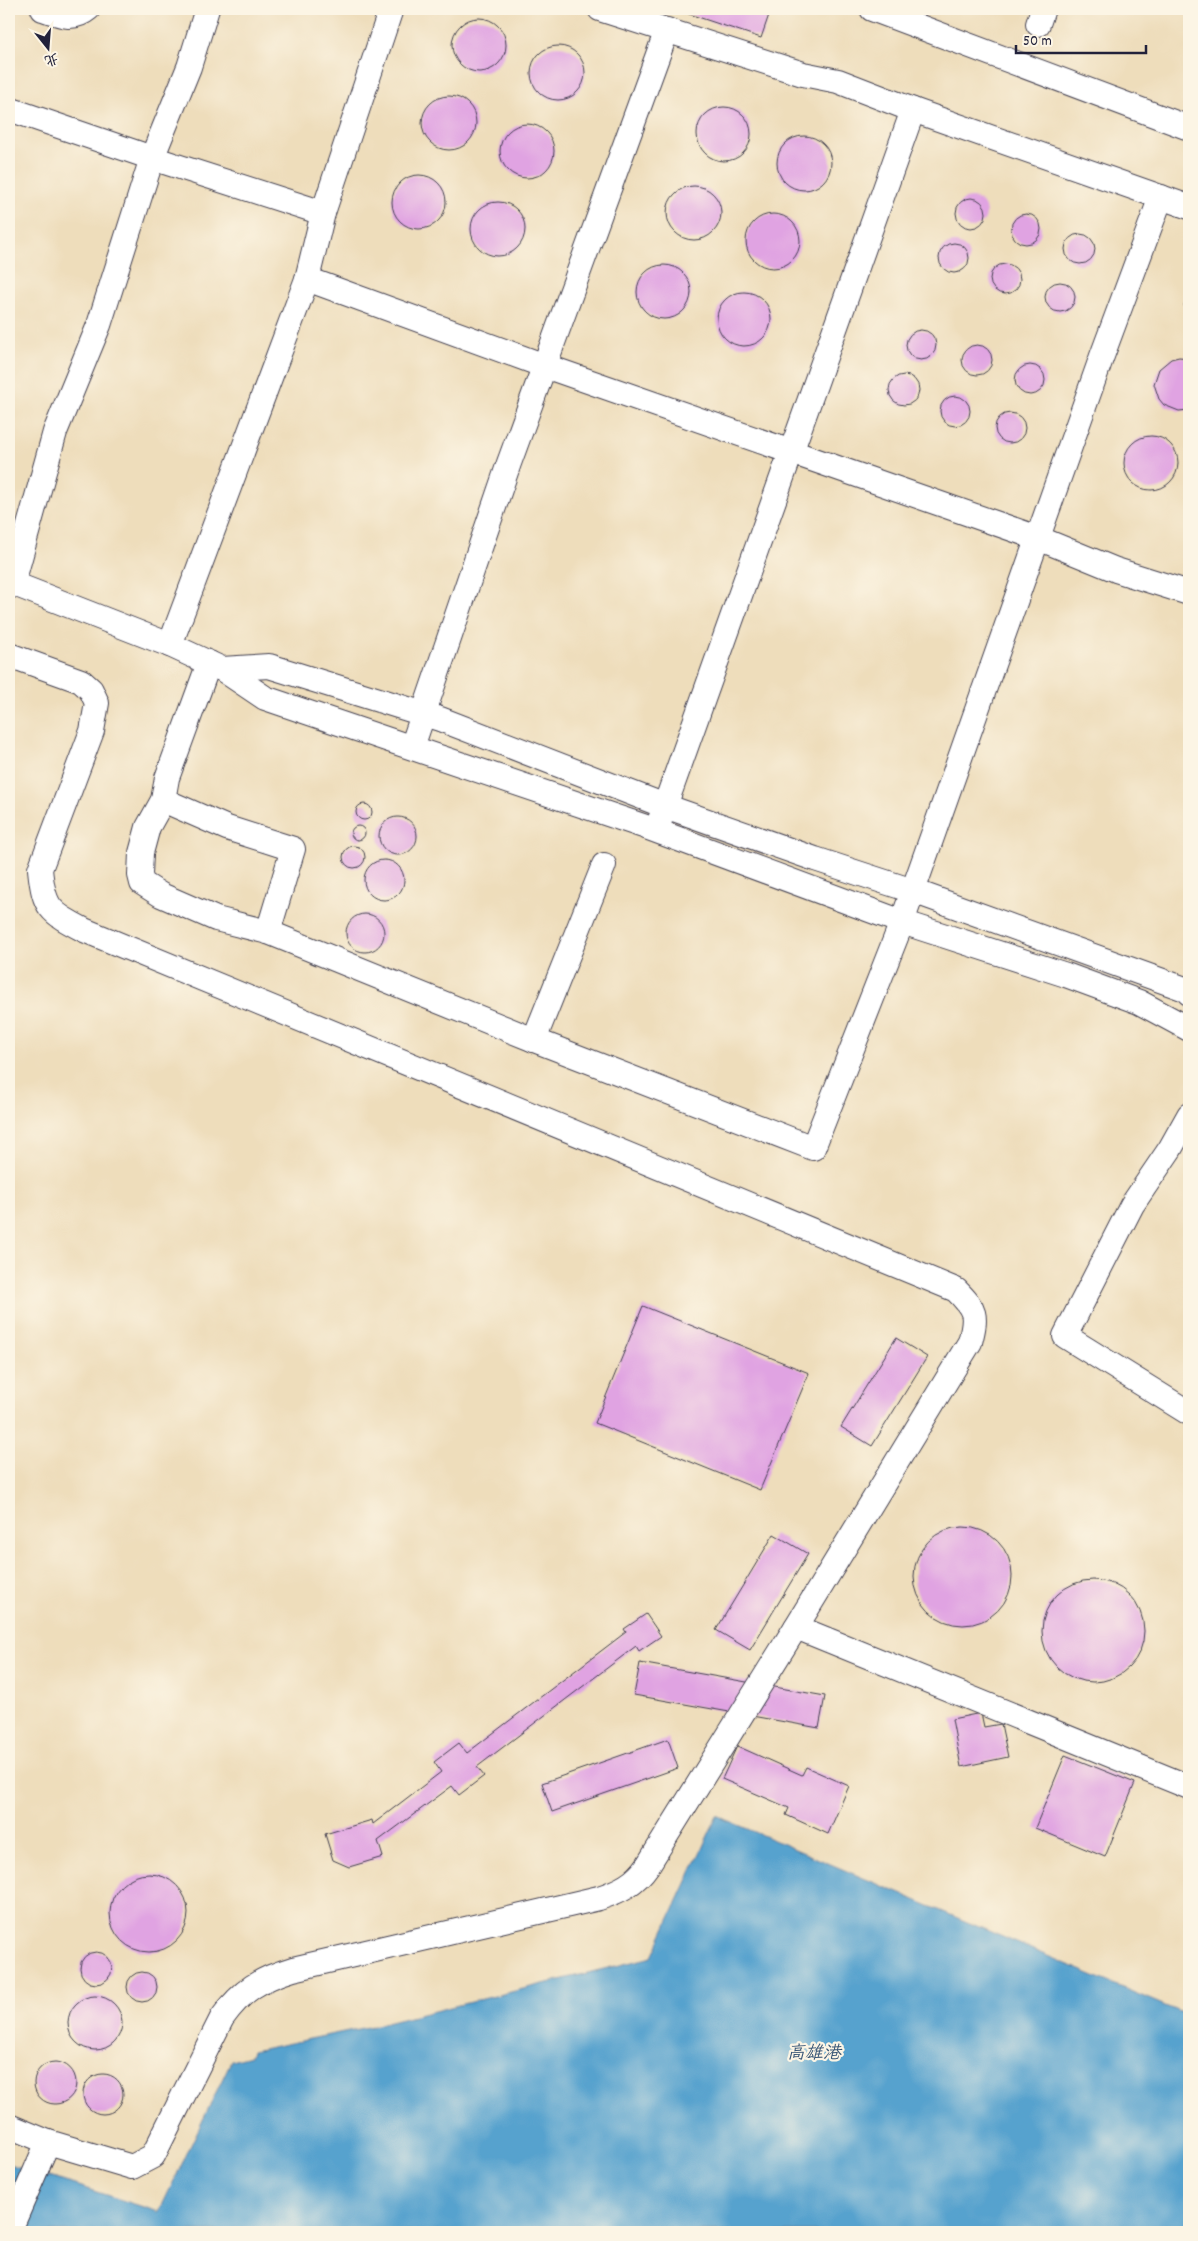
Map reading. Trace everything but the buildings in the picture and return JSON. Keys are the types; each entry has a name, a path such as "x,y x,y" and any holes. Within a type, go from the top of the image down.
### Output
{"lane":[{"path":"43,9 73,17 82,15 88,9"},
{"path":"206,9 189,67 152,158 98,325 55,432 11,583 170,645 215,666 265,698 655,831 902,922 1066,975 1130,999 1189,1029"},
{"path":"170,645 307,279 323,213 391,9"},
{"path":"600,9 803,74 838,81 913,110 1189,207"},
{"path":"872,9 1189,128"},
{"path":"412,747 509,463 667,30"},
{"path":"9,109 152,158 323,213"},
{"path":"655,831 792,454 913,110"},
{"path":"215,666 167,778 163,800 148,828 141,853 140,875 142,883 161,895 216,919 268,932 534,1040 813,1148 902,922 1160,197"},
{"path":"307,279 792,454 1038,538 1116,570 1189,593"},
{"path":"9,655 81,681 91,690 97,703 92,731 40,869 42,894 55,914 94,934 956,1290 969,1303 976,1321 970,1342 796,1627 648,1865 630,1885 599,1898 271,1976 251,1987 234,2001 222,2018 153,2156 132,2167 43,2152 9,2126"},
{"path":"215,666 269,666 423,714 546,759 665,806 913,891 1185,989 1189,993"},
{"path":"533,790 546,759"},
{"path":"163,800 227,828 293,849 268,932"},
{"path":"534,1040 604,866"},
{"path":"1189,1115 1170,1149 1132,1205 1065,1336 1189,1413"},
{"path":"796,1627 1189,1787"},
{"path":"9,2232 43,2152"}],"water":[{"name":"高雄港","path":"717,1816 1189,2016 1189,2232 9,2232 9,2164 159,2212 231,2061 250,2056 252,2051 382,2024 652,1957"}]}
